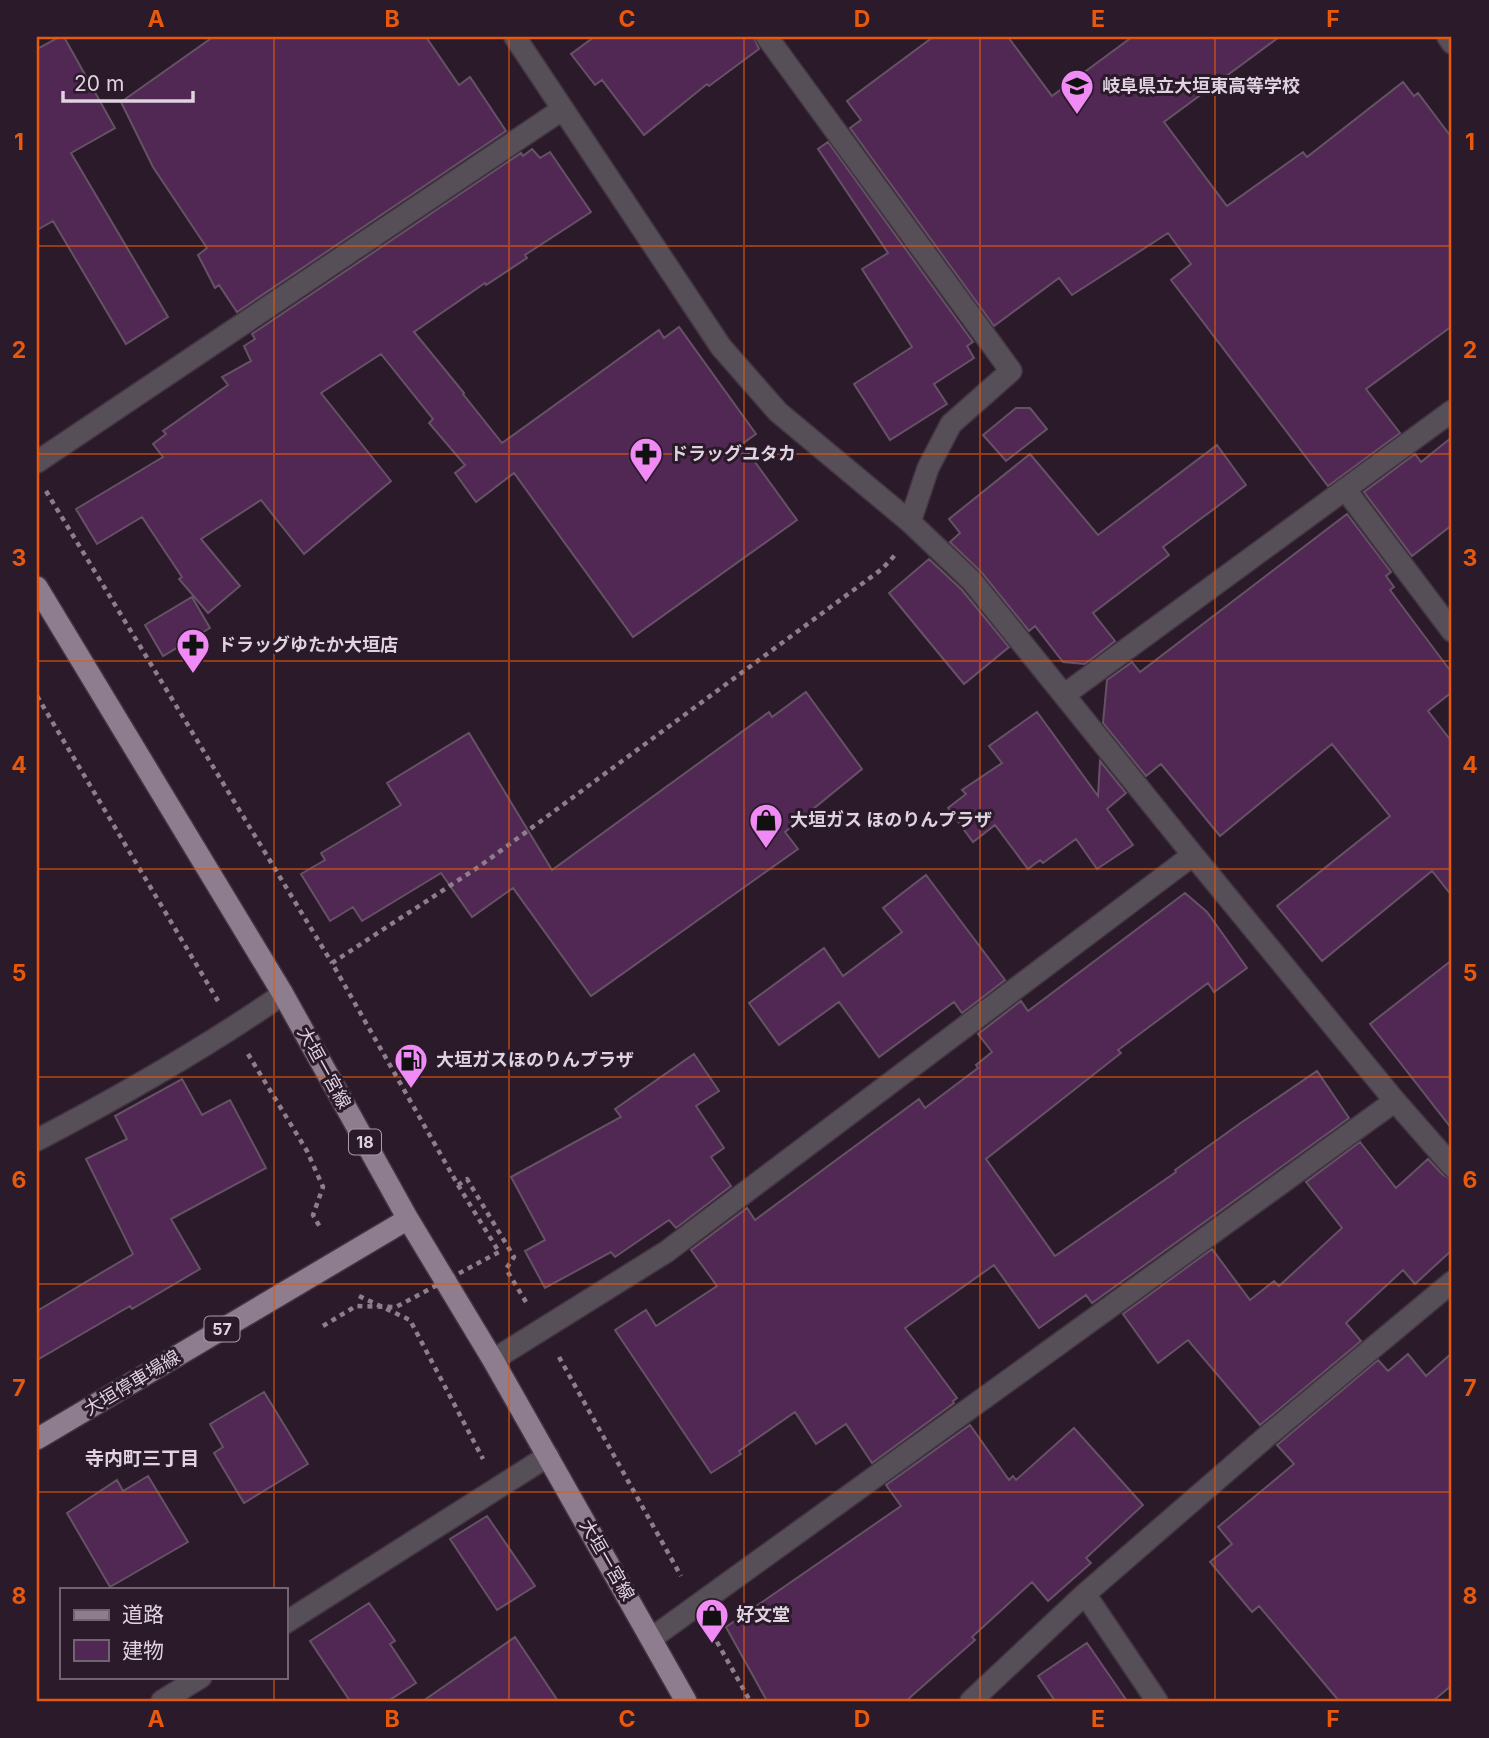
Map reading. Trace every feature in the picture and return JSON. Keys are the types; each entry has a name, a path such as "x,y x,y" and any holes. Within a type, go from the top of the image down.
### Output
{"main road":[{"name":"大垣一宮線","path":"37,587 283,994 408,1219 493,1360 686,1701"},
{"name":"大垣停車場線","path":"37,1439 408,1219"}],"street":[{"path":"515,37 721,347 778,412 910,522 972,581 1193,855 1395,1101 1452,1166"},
{"path":"767,37 1011,371 951,424 928,468 910,522"},
{"path":"1448,37 1452,43"},
{"path":"37,462 563,108"},
{"path":"1064,695 1452,411"},
{"path":"1345,489 1452,631"},
{"path":"493,1360 666,1252 1193,855"},
{"path":"37,1140 233,1029 283,994"},
{"path":"652,1637 1395,1101"},
{"path":"971,1701 1086,1594 1266,1437 1452,1282"},
{"path":"287,1622 548,1456"},
{"path":"1086,1594 1157,1701"},
{"path":"162,1701 199,1678"}],"path":[{"path":"44,487 332,963 499,1252 396,1307 356,1306 323,1326"},
{"path":"332,963 480,866 881,569 907,541 910,522"},
{"path":"37,696 307,1152 323,1187 313,1215 321,1229"},
{"path":"458,1185 467,1179 514,1257 506,1269 544,1329 750,1701"},
{"path":"359,1296 410,1320 498,1488"}],"building":[{"path":"64,37 115,128 71,153 168,317 126,344 53,221 37,230 37,49"},
{"path":"213,37 426,37 459,85 470,77 506,131 237,312 219,285 215,288 198,255 207,248 153,167 121,102"},
{"path":"594,37 754,37 759,49 709,86 707,84 644,135 602,80 595,85 571,54"},
{"path":"933,37 1008,37 1052,96 1132,37 1279,37 1164,122 1227,206 1303,152 1307,157 1403,82 1414,96 1418,93 1452,138 1452,326 1366,389 1400,433 1328,486 1171,280 1191,264 1168,233 1072,295 1059,278 994,326 850,128 861,120 847,101"},
{"path":"828,142 973,342 967,346 974,358 934,384 947,404 890,440 854,384 912,347 862,269 888,253 818,149"},
{"path":"532,149 540,158 550,152 591,212 525,255 527,258 414,332 502,443 659,330 664,338 679,327 756,434 742,444 797,520 633,637 514,473 476,502 455,473 465,465 429,423 433,419 381,354 321,393 391,481 304,554 261,500 201,539 240,586 208,613 179,579 182,577 142,517 97,544 76,509 163,457 153,444 166,434 163,431 228,385 222,377 251,361 244,346 255,339 252,334 521,153 523,156"},
{"path":"1016,408 1030,408 1047,429 1006,461 983,435"},
{"path":"1452,437 1452,525 1412,556 1364,492 1415,454 1421,462"},
{"path":"1217,445 1246,485 1163,547 1169,555 1093,613 1115,641 1085,664 1063,662 1035,626 1029,631 982,573 950,542 960,533 949,519 1030,454 1098,535"},
{"path":"1347,514 1391,572 1386,576 1394,587 1390,590 1452,673 1452,692 1428,711 1452,742 1452,896 1432,871 1322,961 1277,906 1390,816 1332,744 1220,836 1161,764 1146,776 1103,723 1107,680 1132,662 1140,672"},
{"path":"929,559 962,590 1009,647 964,684 889,593"},
{"path":"192,597 210,628 163,656 145,625"},
{"path":"806,692 862,769 785,832 798,849 591,996 513,888 472,917 441,873 362,921 353,907 330,921 301,874 325,860 321,853 401,805 387,783 469,733 552,870 769,712 772,717"},
{"path":"1037,712 1098,796 1100,761 1126,793 1107,809 1133,845 1097,869 1076,839 1043,863 1040,860 1028,869 995,825 973,842 948,808 966,794 962,790 1002,763 989,746"},
{"path":"926,875 1005,980 962,1013 954,1002 879,1057 839,1002 779,1045 749,1003 824,948 843,976 902,932 883,908"},
{"path":"1185,893 1207,912 1247,968 1214,992 1208,983 1118,1050 1121,1053 986,1159 1055,1256 1317,1071 1349,1118 1092,1303 1086,1295 1039,1328 994,1265 905,1328 957,1398 954,1403 872,1463 846,1424 816,1444 795,1412 739,1451 741,1454 711,1473 615,1330 646,1310 656,1326 717,1286 691,1250 747,1208 755,1220 919,1099 925,1108 978,1068 976,1065 992,1052 978,1034 1021,1001 1028,1011"},
{"path":"1452,960 1452,1129 1370,1024"},
{"path":"694,1054 719,1091 696,1106 724,1148 711,1157 731,1186 676,1228 669,1220 615,1257 611,1252 545,1288 525,1251 545,1240 511,1177 621,1117 615,1109"},
{"path":"182,1079 202,1115 230,1100 266,1168 171,1219 200,1269 37,1360 37,1311 133,1254 86,1159 127,1139 115,1116"},
{"path":"1360,1142 1396,1188 1428,1159 1443,1175 1452,1179 1452,1250 1415,1284 1403,1270 1346,1323 1361,1341 1260,1425 1188,1340 1158,1363 1123,1314 1212,1249 1250,1300 1274,1281 1279,1286 1342,1228 1306,1182"},
{"path":"1452,1353 1452,1685 1433,1701 1339,1701 1259,1606 1252,1612 1210,1562 1232,1544 1218,1527 1294,1464 1277,1445 1378,1360 1388,1371 1408,1354 1426,1376"},
{"path":"264,1392 308,1464 244,1503 214,1453 223,1447 210,1424"},
{"path":"970,1425 1009,1480 1013,1476 1016,1480 1074,1428 1143,1505 1086,1558 1091,1563 1048,1601 1032,1582 972,1637 975,1640 906,1701 767,1701 726,1627 901,1506 886,1485"},
{"path":"148,1476 188,1542 110,1587 67,1513 117,1480 123,1491"},
{"path":"487,1516 535,1586 497,1610 450,1539"},
{"path":"369,1603 395,1641 390,1644 416,1683 388,1701 350,1701 310,1641"},
{"path":"515,1637 558,1701 423,1701"},
{"path":"1087,1643 1127,1701 1055,1701 1038,1676"}],"place":[{"name":"岐阜県立大垣東高等学校","path":"1077,116"},
{"name":"ドラッグユタカ","path":"646,484"},
{"name":"ドラッグゆたか大垣店","path":"193,675"},
{"name":"大垣ガス ほのりんプラザ","path":"766,850"},
{"name":"大垣ガスほのりんプラザ","path":"411,1090"},
{"name":"好文堂","path":"712,1645"}],"district":[{"name":"寺内町三丁目","path":"142,1458"}]}
